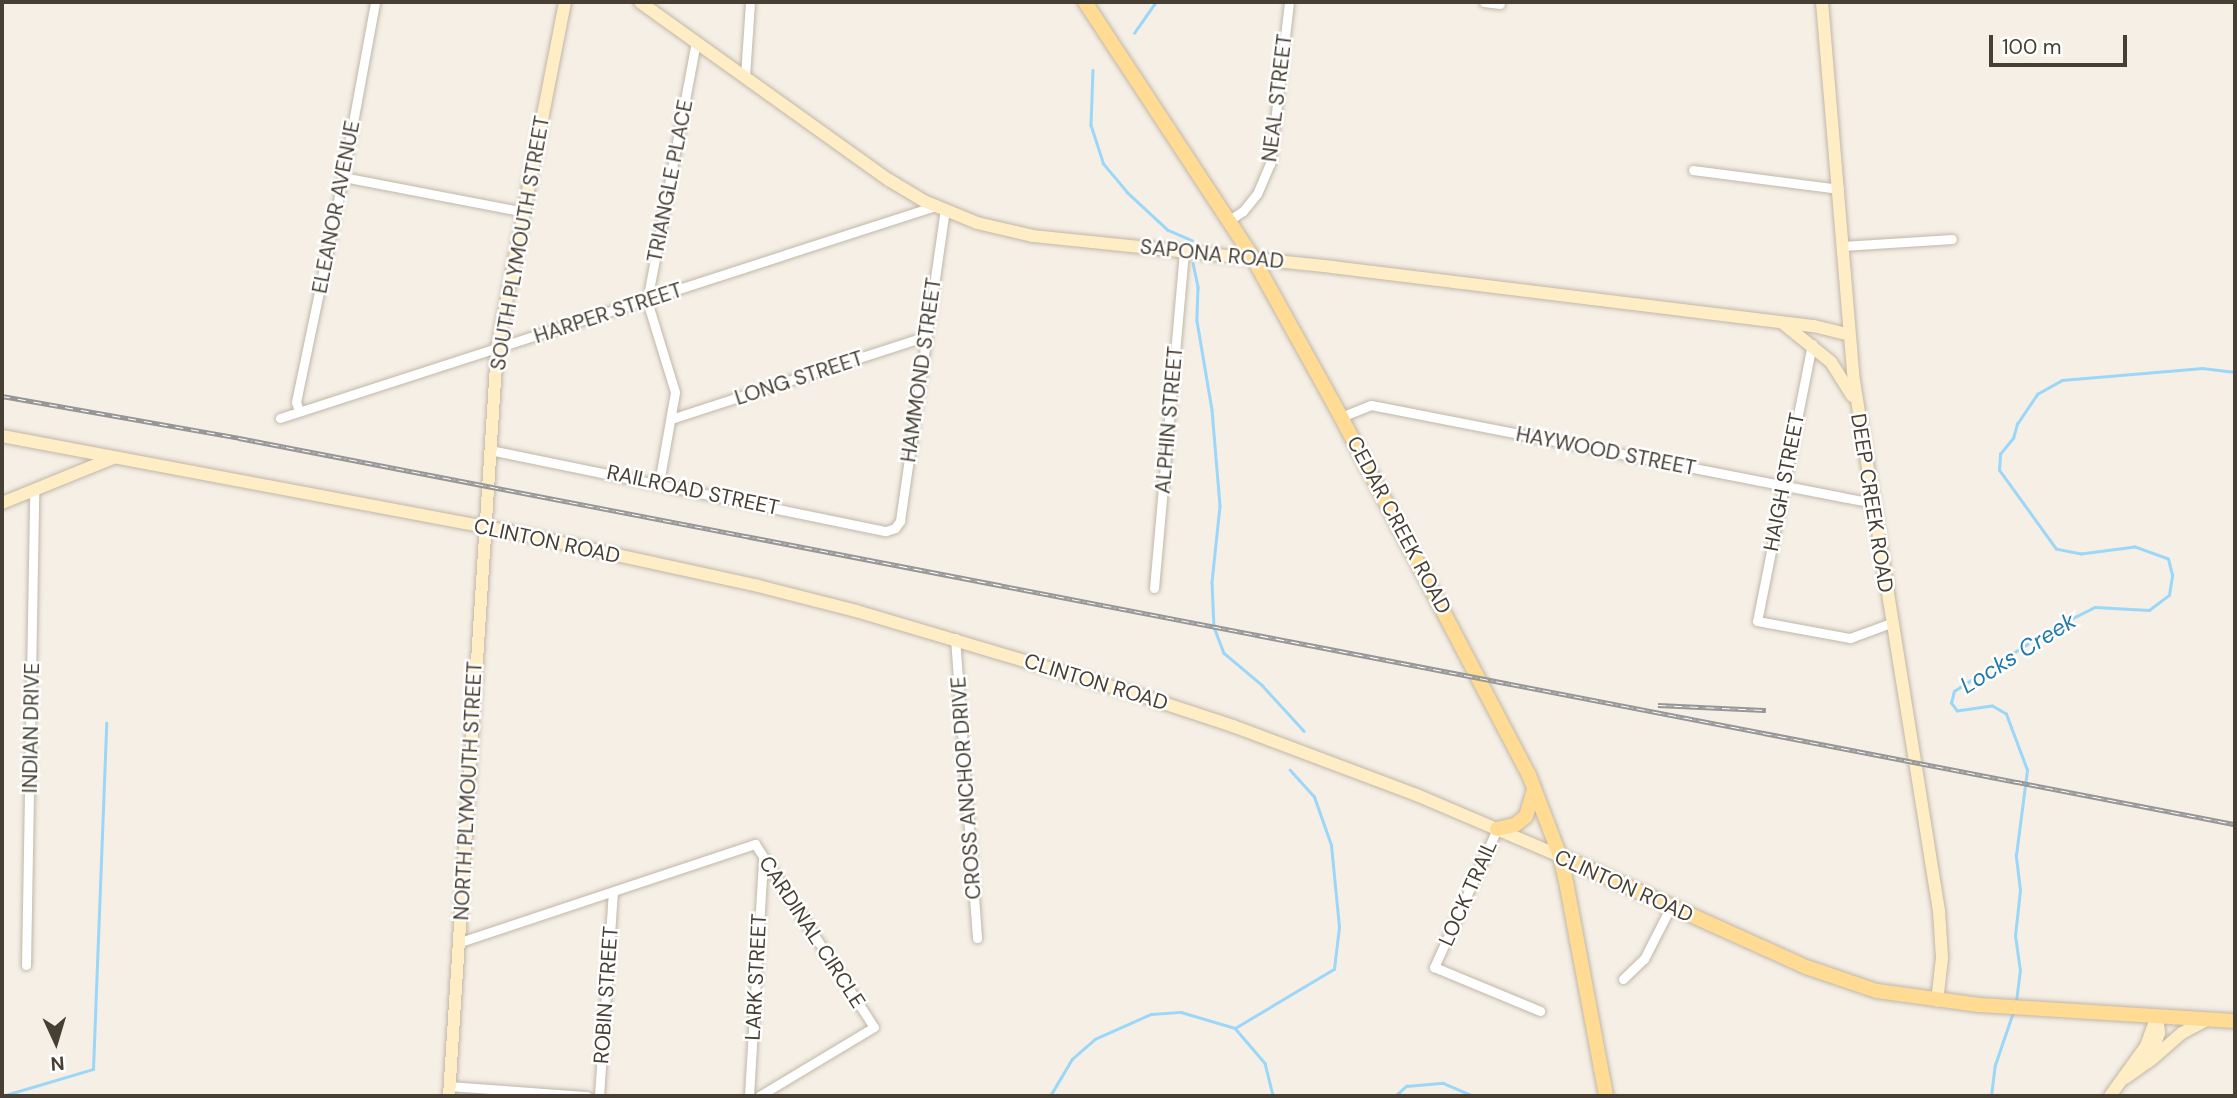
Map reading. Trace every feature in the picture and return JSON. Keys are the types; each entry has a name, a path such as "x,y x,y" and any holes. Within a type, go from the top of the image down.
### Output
{"main road":[{"name":"CEDAR CREEK ROAD","path":"1085,2 1253,258 1341,417 1535,787 1560,856 1606,1096"},
{"path":"1497,829 1515,825 1526,816 1535,787"},
{"name":"CLINTON ROAD","path":"1560,856 1827,975 1877,991 1979,1005 2235,1021"}],"street":[{"name":"ELEANOR AVENUE","path":"299,411 296,402 343,177 375,2"},
{"name":"SOUTH PLYMOUTH STREET","path":"486,486 497,349 565,2"},
{"name":"SAPONA ROAD","path":"640,2 889,180 940,208 977,223 1033,236 1253,258 1780,322 1849,335"},
{"name":"NEAL STREET","path":"1228,221 1243,211 1257,194 1270,164 1289,2"},
{"path":"1485,2 1500,4"},
{"name":"DEEP CREEK ROAD","path":"1822,2 1849,335 1858,406 1939,911 1942,958 1937,1001"},
{"path":"745,76 748,3"},
{"name":"TRIANGLE PLACE","path":"659,483 675,391 647,301 696,42"},
{"path":"1693,170 1839,189"},
{"path":"343,177 524,212"},
{"name":"HARPER STREET","path":"280,418 940,208"},
{"name":"HAMMOND STREET","path":"895,528 900,521 926,336 940,208"},
{"path":"1843,246 1952,239"},
{"name":"ALPHIN STREET","path":"1154,588 1184,251"},
{"path":"1780,322 1812,344 1831,362 1858,406"},
{"name":"LONG STREET","path":"671,419 926,336"},
{"name":"HAIGH STREET","path":"1812,344 1757,621 1850,638 1891,623"},
{"name":"HAYWOOD STREET","path":"1341,417 1371,405 1873,503"},
{"name":"CLINTON ROAD","path":"2,436 484,527 758,586 955,638 1233,726 1417,795 1560,856"},
{"name":"RAILROAD STREET","path":"490,450 886,531 895,528"},
{"path":"2,503 113,457"},
{"name":"NORTH PLYMOUTH STREET","path":"450,1091 486,486"},
{"name":"INDIAN DRIVE","path":"26,965 34,491"},
{"name":"CROSS ANCHOR DRIVE","path":"955,638 977,939"},
{"name":"LOCK TRAIL","path":"1497,829 1434,967 1540,1011"},
{"name":"CARDINAL CIRCLE","path":"460,942 755,844 874,1027 759,1096"},
{"name":"LARK STREET","path":"749,1096 763,857"},
{"name":"ROBIN STREET","path":"599,1096 612,893"},
{"path":"1623,979 1644,959 1671,906"},
{"path":"2148,1062 2160,1032 2157,1016"},
{"path":"2125,1078 2132,1062 2148,1042 2157,1016"},
{"path":"2110,1096 2125,1078 2182,1033 2208,1019"},
{"path":"450,1091 587,1096"}],"waterway":[{"path":"1134,33 1156,2"},
{"path":"1093,70 1091,125 1103,163 1127,192 1168,230 1192,240"},
{"path":"1193,263 1198,287 1197,321 1212,410 1220,506 1212,582 1214,627 1224,653 1262,685 1304,731"},
{"name":"Locks Creek","path":"2016,1002 2020,971 2015,936 2020,890 2016,855 2027,770 2006,714 1992,706 1957,711 1951,703 1954,691 2049,630 2095,607 2149,610 2169,595 2172,575 2168,559 2135,547 2081,554 2056,549 1999,470 2000,454 2013,438 2017,424 2037,394 2062,380 2202,368 2235,372"},
{"path":"2,1096 93,1069 106,723"},
{"path":"1235,1028 1334,969 1339,927 1331,845 1314,797 1290,770"},
{"name":"Locks Creek","path":"1050,1096 1072,1059 1095,1039 1151,1014 1181,1012 1235,1028 1265,1063 1273,1096"},
{"name":"Locks Creek","path":"1991,1096 1995,1065 2013,1012"},
{"name":"Locks Creek","path":"1395,1096 1406,1086 1443,1083 1473,1096"}],"railway":[{"path":"2,396 239,438 2235,824"},
{"path":"1658,705 1766,710"}]}
